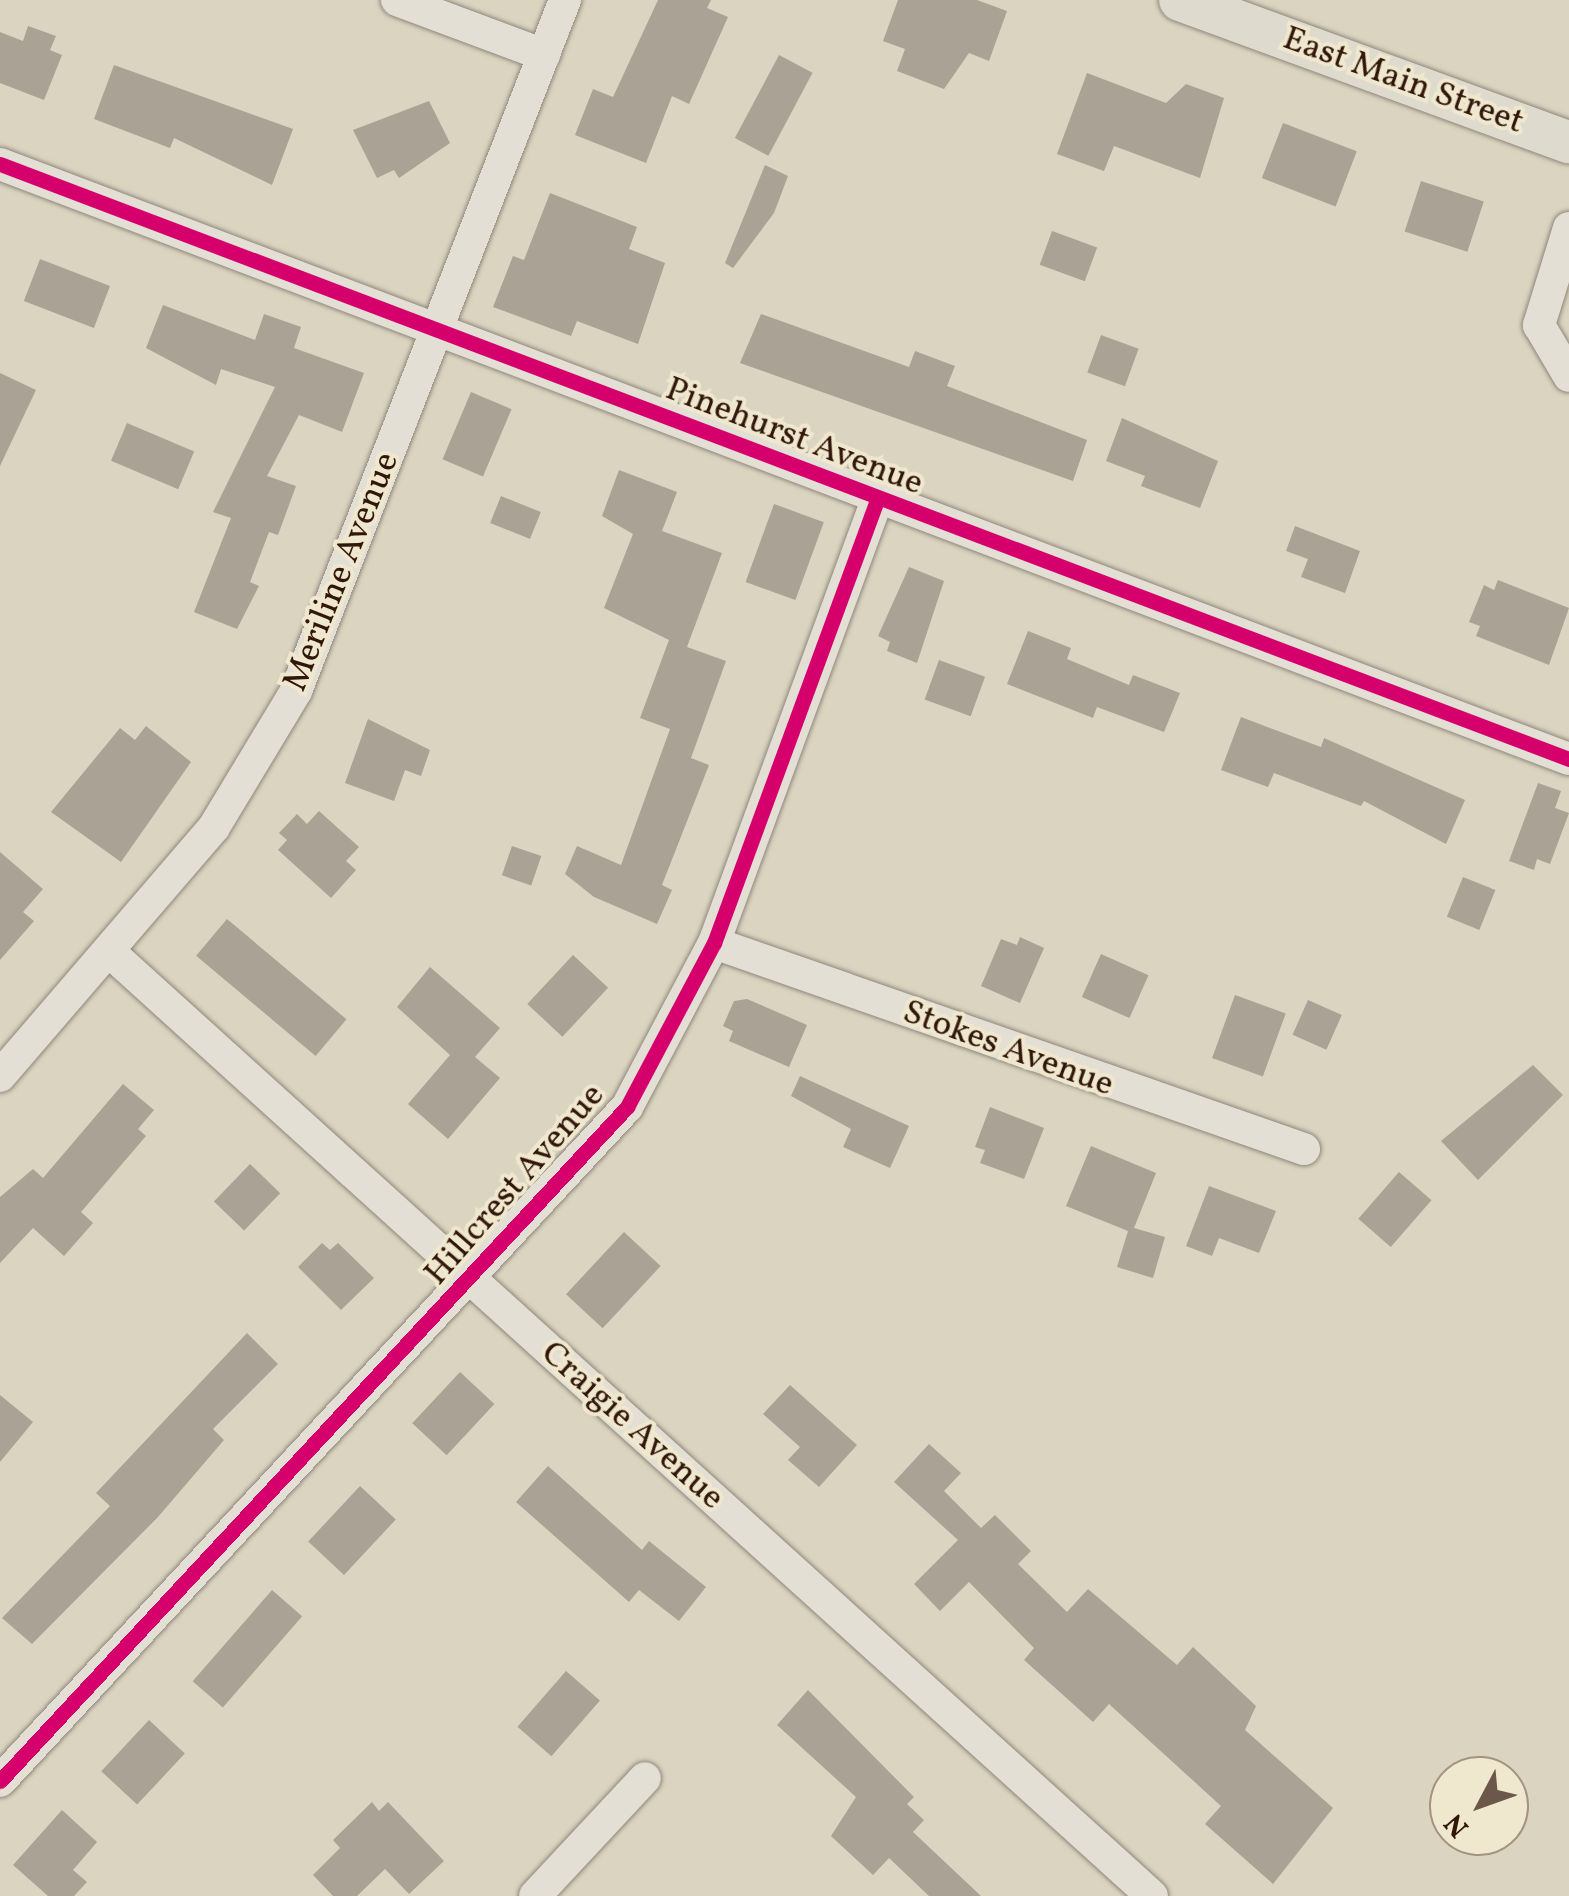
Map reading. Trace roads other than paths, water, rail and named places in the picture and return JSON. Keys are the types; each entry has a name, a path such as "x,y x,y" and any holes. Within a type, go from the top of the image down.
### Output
{"main road":[{"name":"East Main Street","path":"1180,0 1569,142"}],"street":[{"path":"398,0 544,55"},
{"name":"Meriline Avenue","path":"0,1076 112,954 214,827 296,691 440,333 566,0"},
{"name":"Pinehurst Avenue","path":"0,164 876,502 1569,760"},
{"path":"1569,228 1539,325 1569,376"},
{"name":"Hillcrest Avenue","path":"0,1781 472,1281 627,1107 714,943 876,502"},
{"name":"Stokes Avenue","path":"714,943 1304,1149"},
{"name":"Craigie Avenue","path":"112,954 1152,1896"},
{"path":"536,1896 644,1778"}]}
